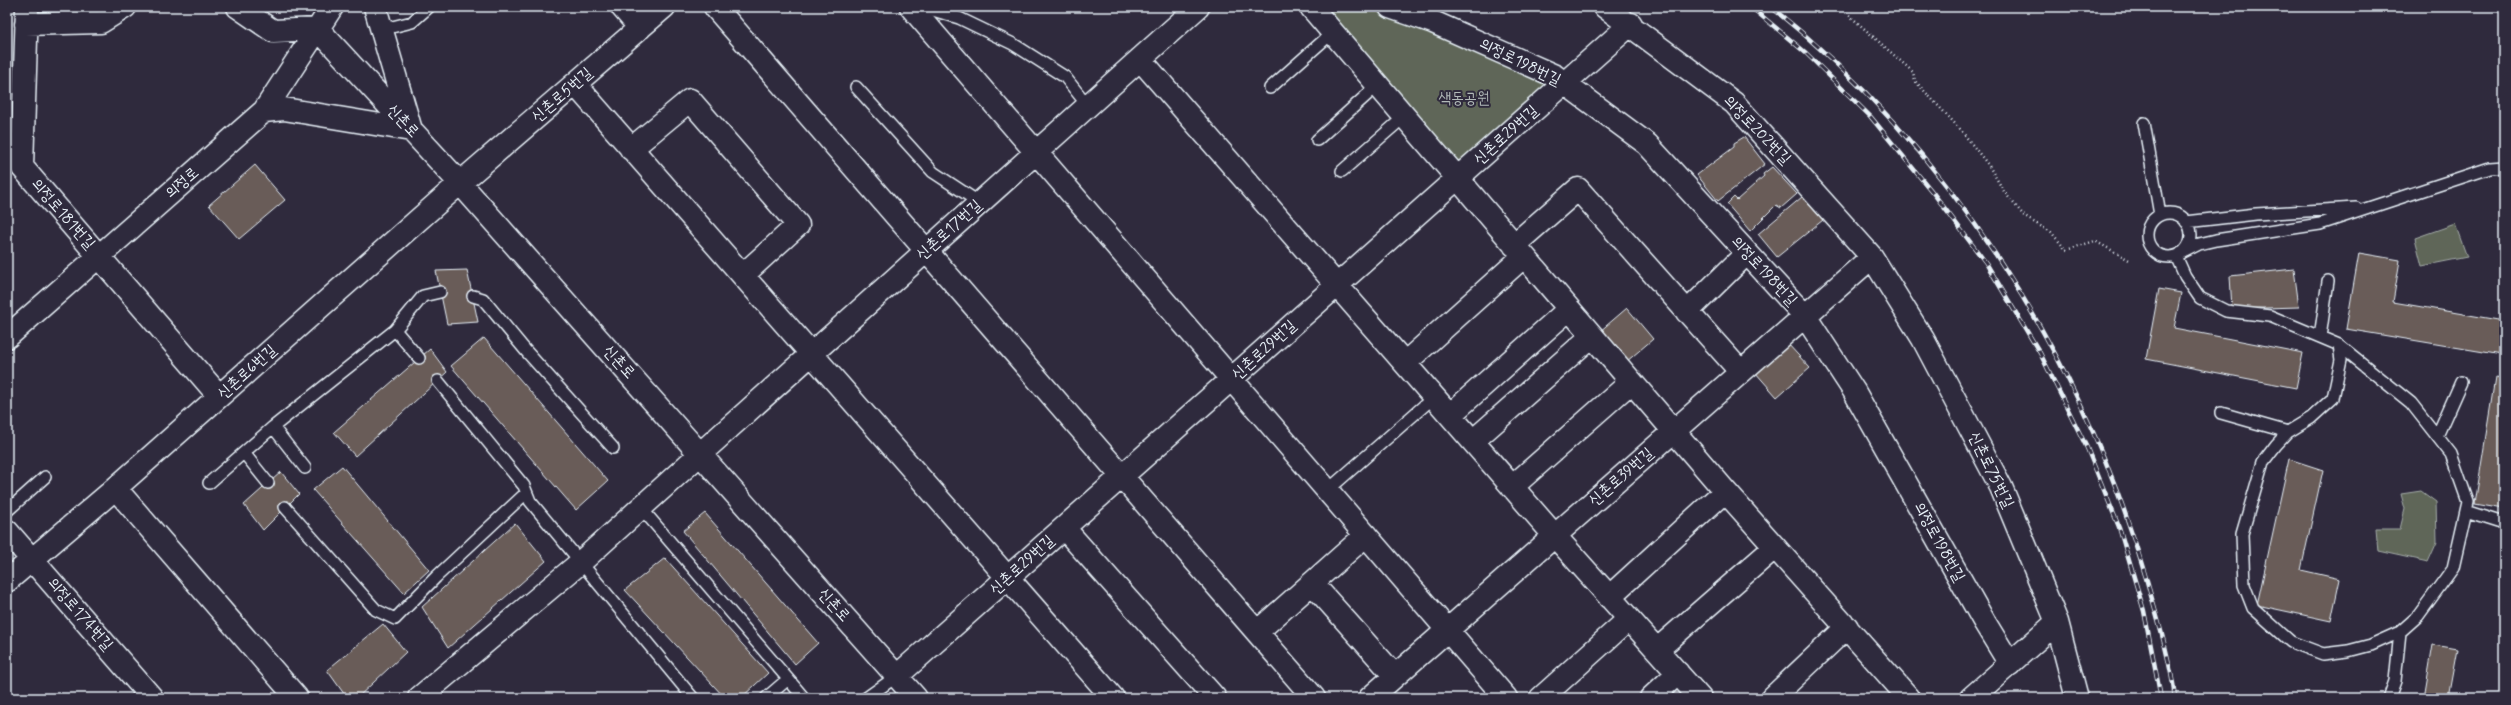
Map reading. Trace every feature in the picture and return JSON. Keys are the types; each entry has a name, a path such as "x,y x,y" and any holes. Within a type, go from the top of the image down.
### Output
{"street":[{"path":"21,28 101,22 125,7"},
{"path":"238,7 273,31 318,29"},
{"name":"의정로","path":"7,337 264,111 332,7"},
{"path":"264,111 284,109 411,130 380,30 375,7"},
{"path":"622,7 640,28"},
{"name":"신촌로5번길","path":"460,183 664,7"},
{"path":"715,7 1314,698"},
{"path":"911,7 1506,698"},
{"name":"신촌로17번길","path":"419,698 642,509 700,454 1198,7"},
{"path":"1311,7 1725,491 1909,698"},
{"name":"의정로198번길","path":"1390,7 1432,22 1528,63 1565,83 1647,144 1805,316 1854,391 1985,623 2010,664"},
{"name":"의정로202번길","path":"1606,7 1631,24 1734,104 1872,257"},
{"name":"신촌로29번길","path":"897,676 1631,24"},
{"name":"의정로181번길","path":"21,28 14,168 99,256 219,396"},
{"name":"신촌로","path":"318,29 460,183 916,698"},
{"path":"1140,59 1512,487 1629,619 1658,649 1700,698"},
{"path":"574,84 1113,698"},
{"path":"631,149 690,100 798,225 743,275"},
{"name":"신촌로6번길","path":"7,581 116,489 460,183"},
{"path":"1405,363 1519,251 1578,189 1741,372"},
{"path":"1687,312 1747,253"},
{"name":"신촌로39번길","path":"1370,698 1872,257"},
{"name":"신촌로75번길","path":"1872,257 1923,339 2001,487 2057,622 2077,698"},
{"path":"1450,415 1569,309"},
{"path":"1472,441 1592,336"},
{"path":"1512,487 1632,382"},
{"path":"116,489 297,698"},
{"path":"1609,596 1725,491"},
{"path":"1064,528 1215,698"},
{"name":"의정로174번길","path":"7,531 152,698"},
{"path":"1257,632 1366,535"},
{"path":"1658,649 1775,547"},
{"path":"1312,583 1395,676"},
{"path":"1541,698 1629,619"},
{"path":"1971,698 2057,622"},
{"path":"1772,698 1847,628"},
{"path":"1651,698 1678,673"}],"lane":[{"path":"380,30 412,22 429,7"},
{"path":"923,7 959,18 1013,44 1065,77 1088,106"},
{"path":"1270,88 1332,33"},
{"path":"1317,140 1378,85"},
{"path":"856,87 932,172 980,203"},
{"path":"1342,171 1404,117"},
{"path":"2144,123 2160,215"},
{"path":"2370,208 2256,214 2186,222 2171,214 2160,215 2149,225 2147,239 2150,246 2161,256 2178,254 2199,244 2216,240 2320,224 2370,208 2490,168 2504,167"},
{"path":"2178,254 2186,248 2190,235 2186,222"},
{"path":"2178,254 2185,276 2200,298 2226,311 2270,316 2320,336 2339,346 2411,403 2451,454 2468,502 2453,568 2418,616 2400,632 2371,645 2348,651 2323,654 2291,642 2252,608 2244,585 2242,534 2263,462 2288,432 2311,418 2333,398 2341,360 2339,346"},
{"path":"2320,336 2328,282"},
{"path":"209,483 273,427 395,330 424,296 440,292"},
{"path":"473,296 483,299 526,351 613,448"},
{"path":"395,330 419,358"},
{"path":"438,381 524,486 530,501 693,698"},
{"path":"2437,436 2461,382"},
{"path":"1328,490 1434,397"},
{"path":"2221,412 2288,432"},
{"path":"273,427 305,468"},
{"path":"244,453 268,483"},
{"path":"7,511 45,477"},
{"path":"286,507 376,610 395,619 436,577 526,493"},
{"path":"642,509 804,698"},
{"path":"2466,511 2504,523"},
{"path":"2389,698 2395,681 2400,632"},
{"path":"866,698 897,676"},
{"path":"766,698 788,679"}],"path":[{"path":"1840,7 1913,72 1915,81 1960,129 1989,166 2005,193 2024,216 2051,232 2066,250 2095,241 2131,261"}],"green space":[{"name":"색동공원","path":"1318,7 1368,7 1391,14 1556,88 1459,170"},
{"path":"2455,224 2467,257 2422,266 2415,238"},
{"path":"2421,491 2436,502 2437,542 2428,562 2378,551 2376,529 2400,529 2405,509 2401,494"}],"building":[{"path":"1744,137 1765,164 1718,201 1697,175 1734,147 1734,143"},
{"path":"255,165 285,200 239,239 209,205"},
{"path":"1772,167 1797,194 1781,208 1776,205 1750,231 1727,204 1734,197 1737,200"},
{"path":"1802,197 1823,220 1777,257 1758,234"},
{"path":"2359,253 2400,260 2393,302 2504,321 2502,355 2346,329"},
{"path":"2294,269 2299,307 2232,309 2230,276"},
{"path":"467,270 478,322 447,324 436,271"},
{"path":"2159,289 2181,293 2174,328 2303,353 2296,388 2146,359"},
{"path":"1627,308 1653,339 1626,362 1599,332"},
{"path":"484,338 608,481 576,510 451,366"},
{"path":"1787,343 1810,368 1777,397 1755,372"},
{"path":"430,349 447,372 355,456 334,432"},
{"path":"2495,378 2504,379 2504,509 2475,504"},
{"path":"2289,459 2323,470 2301,570 2340,579 2331,621 2257,605"},
{"path":"342,466 429,570 404,593 313,490"},
{"path":"281,472 299,494 263,530 244,505"},
{"path":"705,513 818,643 795,664 683,531"},
{"path":"515,523 546,561 448,648 422,607"},
{"path":"665,558 768,673 741,698 725,698 625,590"},
{"path":"383,624 406,652 357,698 347,698 327,670"},
{"path":"2433,645 2457,649 2448,698 2424,698"}],"railway":[{"path":"1751,7 1806,53 1870,116 1934,194 1986,263 2040,353 2087,448 2119,527 2144,611 2161,698"},
{"path":"1771,7 1836,63 1896,125 1952,193 2002,264 2047,339 2086,417 2119,497 2146,578 2159,623 2167,653 2175,698"}]}
